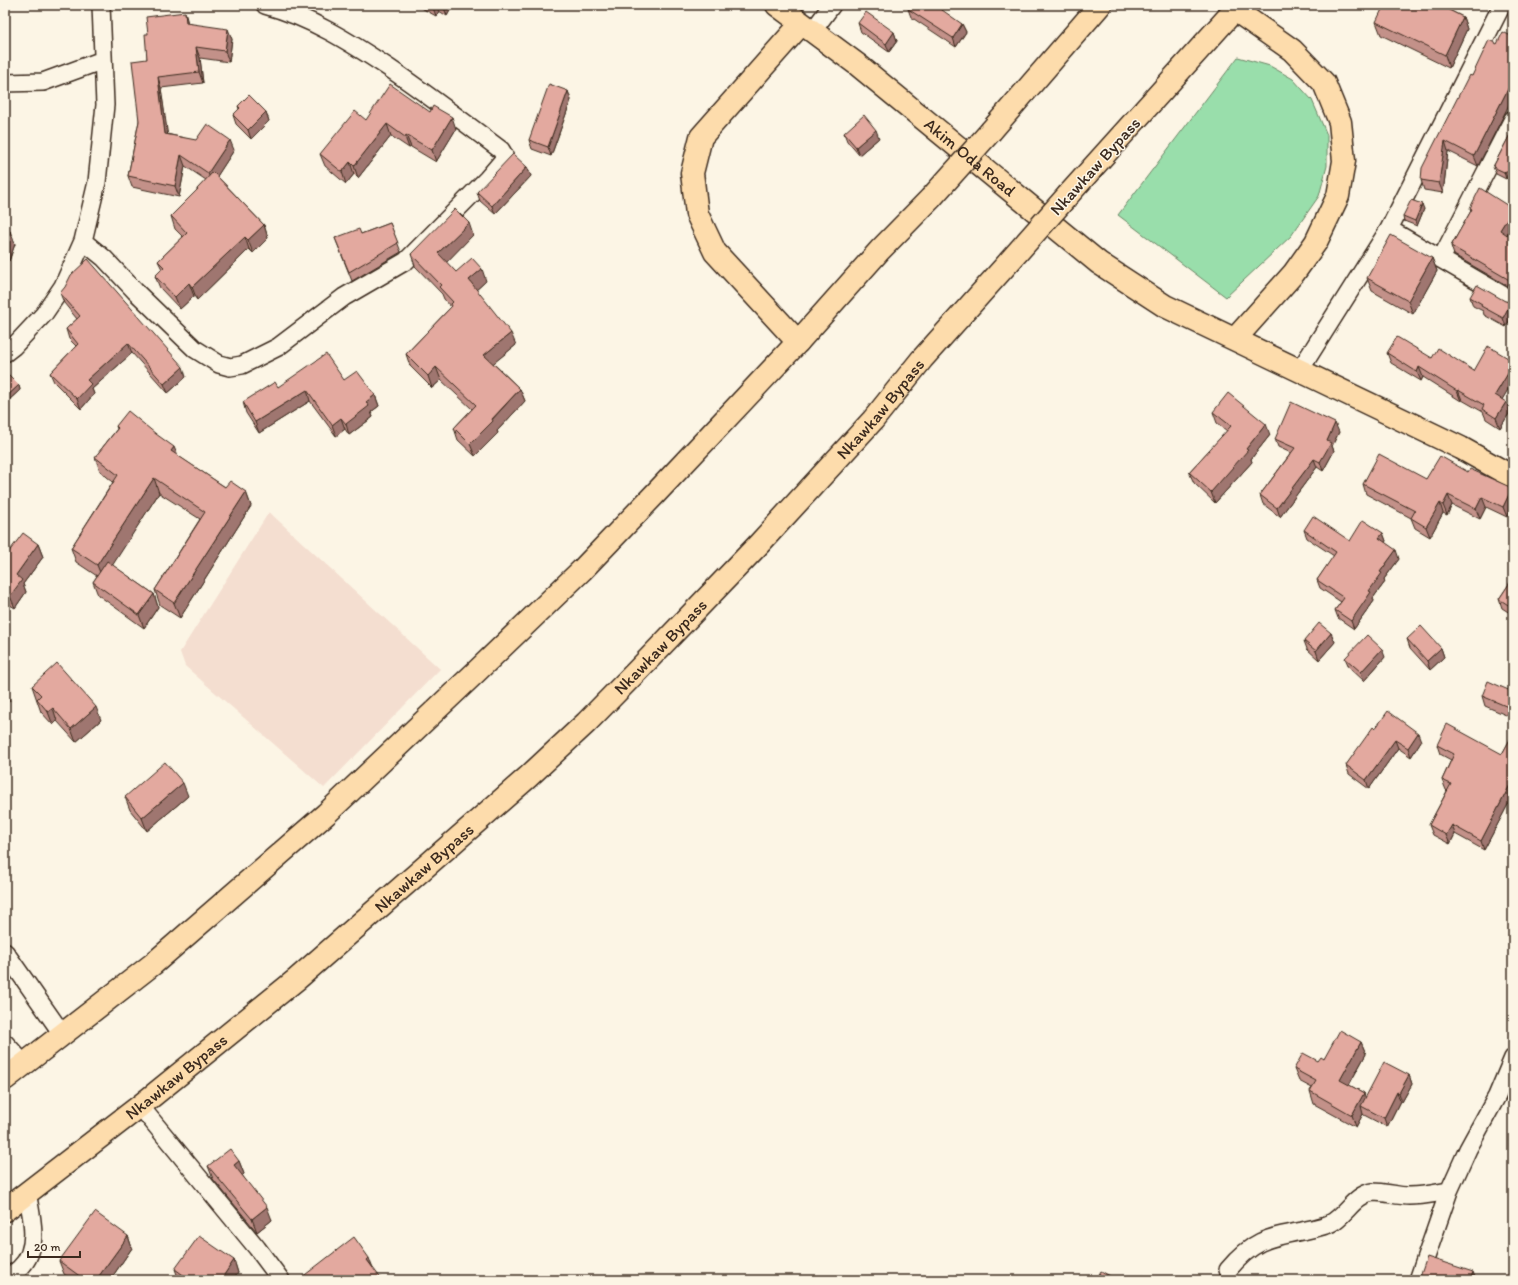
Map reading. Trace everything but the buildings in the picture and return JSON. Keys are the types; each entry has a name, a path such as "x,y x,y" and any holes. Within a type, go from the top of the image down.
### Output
{"main road":[{"name":"Akim Oda Road","path":"777,5 806,28 858,65 1099,263 1165,306 1461,448 1513,478"},
{"path":"5,1079 153,964 326,814 582,570 798,342 880,250 931,198 992,131 1100,5"},
{"path":"1235,339 1294,272 1316,242 1338,196 1344,161 1340,122 1324,83 1292,50 1237,8"},
{"name":"Nkawkaw Bypass","path":"5,1210 140,1106 303,974 528,777 586,723 759,544 862,431 922,359 1068,194 1237,8"},
{"path":"798,342 715,252 697,214 692,173 701,137 806,28"}],"street":[{"path":"5,353 14,346 44,314 63,286 82,241 97,182 105,104 101,5"},
{"path":"82,241 104,258 135,291 195,349 219,364 230,367 242,365 278,347 344,297 406,261 487,179 504,159 504,155 501,150 433,98 364,51 322,27 277,8 265,5"},
{"path":"806,28 832,5"},
{"path":"1300,370 1389,229 1502,5"},
{"path":"5,83 43,82 103,60"},
{"path":"1441,259 1513,119"},
{"path":"1389,229 1513,301"},
{"path":"5,952 63,1035"},
{"path":"5,1043 24,1064"},
{"path":"1418,1280 1449,1191 1468,1149 1497,1096 1513,1058"},
{"path":"140,1106 257,1248 281,1280"},
{"path":"1228,1270 1241,1254 1255,1244 1269,1238 1331,1223 1341,1216 1360,1197 1372,1192 1410,1196 1449,1191"},
{"path":"5,1279 20,1268 30,1255 32,1228 28,1193"}],"shaded area":[{"path":"269,512 440,669 324,788 185,666 180,652"}],"green space":[{"path":"1238,57 1270,66 1293,79 1312,100 1327,135 1327,166 1319,196 1291,236 1226,297 1118,215"}]}
